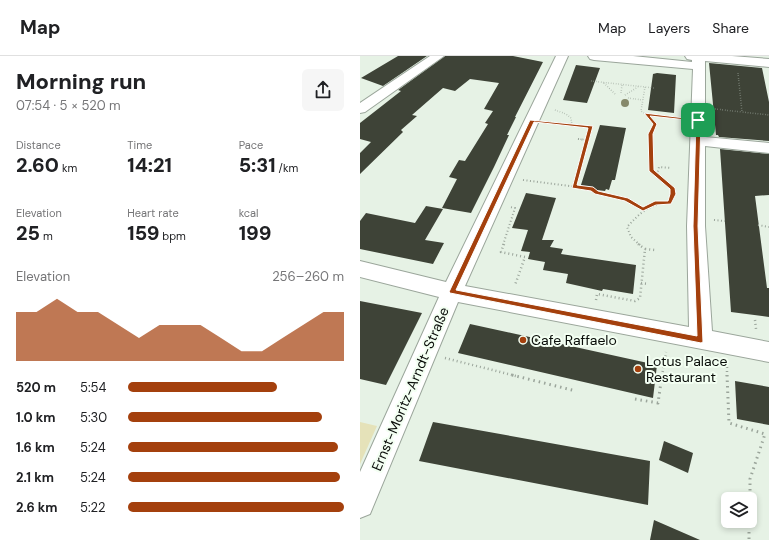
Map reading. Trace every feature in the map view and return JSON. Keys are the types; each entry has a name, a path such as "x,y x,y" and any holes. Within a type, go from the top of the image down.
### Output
{"street":[{"path":"360,110 438,56"},
{"name":"Ernst-Moritz-Arndt-Straße","path":"360,504 452,292 562,56"},
{"path":"594,56 769,63"},
{"path":"696,60 698,114 696,226 701,340"},
{"path":"698,141 769,148"},
{"path":"360,269 452,292 769,352"}],"path":[{"path":"737,71 742,112"},
{"path":"591,81 654,88"},
{"path":"604,83 615,94"},
{"path":"621,93 622,85"},
{"path":"625,95 639,87"},
{"path":"645,87 641,111 646,114 655,124 650,134 652,171 672,188 673,194 670,203 655,203 643,209 626,227 630,238 645,249 655,250"},
{"path":"628,98 643,100"},
{"path":"558,104 555,111 566,114 571,118 572,124"},
{"path":"646,114 742,112 769,115"},
{"path":"532,121 591,127 574,186"},
{"path":"578,139 587,140"},
{"path":"657,175 659,167 672,168"},
{"path":"506,177 593,189 597,193 626,199 643,209"},
{"path":"493,204 515,208 501,252 525,257 508,302"},
{"path":"758,225 769,227"},
{"path":"592,319 597,294 635,300 640,298 645,249"},
{"path":"641,283 648,284"},
{"path":"635,399 658,403 668,333"},
{"path":"726,344 729,423 765,434 750,479 750,492"},
{"path":"425,354 576,392"},
{"path":"749,528 749,540"}],"shaded area":[{"path":"360,422 377,426 360,464"}],"building":[{"path":"398,56 427,56 383,86 361,78"},
{"path":"445,56 513,56 543,62 515,117 507,135 509,135 471,213 442,208 457,179 449,177 459,160 465,161 488,124 485,123 493,111 484,109 499,83 470,79 455,91 443,88 412,115 417,116 401,130 403,132 360,174 360,153 371,142 360,139 360,123 401,91 398,90"},
{"path":"709,63 762,68 769,102 769,141 719,137 716,135"},
{"path":"576,65 600,68 587,103 563,100"},
{"path":"653,74 676,75 674,113 648,110"},
{"path":"600,125 626,128 615,180 612,180 609,190 606,189 605,191 580,188"},
{"path":"720,149 769,154 769,195 755,196 767,288 769,288 769,317 731,312"},
{"path":"526,193 556,198 542,240 554,240 550,247 563,249 561,254 636,265 633,294 603,289 602,291 566,283 568,274 543,270 545,262 528,259 530,252 521,251 528,230 512,228"},
{"path":"426,206 443,209 425,240 444,243 433,264 360,249 360,221 366,213 415,223"},
{"path":"360,301 422,313 386,385 360,379"},
{"path":"470,324 657,365 653,398 458,353"},
{"path":"735,381 769,387 769,425 737,419"},
{"path":"433,422 650,461 648,505 419,461"},
{"path":"664,441 693,453 688,473 659,460"},
{"path":"654,520 700,540 650,540"}],"place":[{"name":"Cafe Raffaelo","path":"523,340"},
{"name":"Lotus Palace Restaurant","path":"638,369"}],"route":[{"path":"646,114 698,120 696,226 701,340 452,292 532,121 591,127 574,186 593,189 597,193 626,199 643,209 655,203 670,203 673,194 672,188 652,171 650,134 655,124 646,114"}]}
